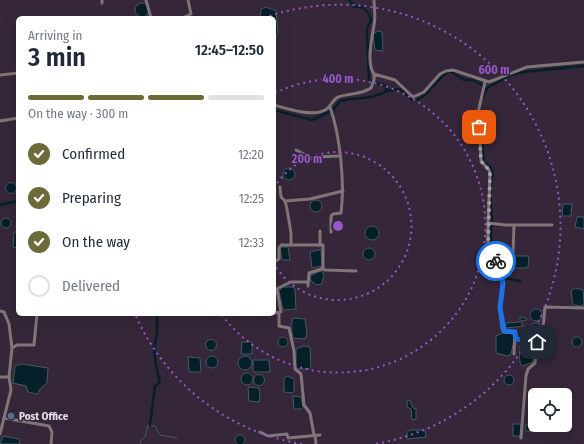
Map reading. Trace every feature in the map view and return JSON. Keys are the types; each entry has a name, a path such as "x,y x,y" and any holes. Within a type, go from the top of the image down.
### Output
{"street":[{"path":"146,0 150,16"},
{"path":"186,16 191,14 188,0"},
{"path":"276,106 313,114 326,110 339,97 367,91 374,82 370,39 374,25 374,0"},
{"path":"374,74 395,80 414,97 424,92 440,74 446,71 453,70 485,82 495,81 513,71 527,67 584,62"},
{"path":"0,75 16,73"},
{"path":"485,82 476,117 480,137 481,161 489,170 490,174 488,250 495,260 503,283 500,308 502,328 505,332 515,332 516,339 514,342 514,354"},
{"path":"330,107 339,156 343,191 341,213 333,214 331,216 331,232"},
{"path":"0,121 16,118"},
{"path":"296,150 310,159 317,156 339,156"},
{"path":"280,187 281,197 285,201 291,233 291,245"},
{"path":"285,201 310,199 343,191"},
{"path":"488,223 552,225"},
{"path":"513,254 514,225"},
{"path":"320,230 320,245 323,245 322,268"},
{"path":"276,261 279,259 280,247 291,245 320,245"},
{"path":"308,286 309,273 322,268 325,270 356,271"},
{"path":"276,290 291,282 308,282"},
{"path":"276,294 281,312 279,313 279,326 289,328 294,351 295,369 301,374 304,406 310,413 316,444"},
{"path":"516,339 536,340 542,338 545,306 584,309"},
{"path":"0,311 4,312 5,317 9,322 12,348 8,376 10,395 0,434"},
{"path":"12,348 16,345 34,345 37,316"},
{"path":"521,438 526,376 528,369 535,363 536,340"},
{"path":"0,377 8,376"},
{"path":"4,418 49,426 52,432 51,444"},
{"path":"260,432 268,436 287,434 288,438 320,435"}],"water":[{"path":"142,3 148,7 149,10 147,15 137,15 135,10 137,5"},
{"path":"266,7 276,11 278,33 276,36 276,16 260,16 261,9"},
{"path":"378,31 382,32 383,51 375,50 373,34"},
{"path":"289,168 293,170 295,174 293,178 289,180 285,178 283,174 285,170"},
{"path":"9,183 13,183 15,184 15,192 9,193 6,190 6,186"},
{"path":"314,200 318,200 322,206 318,212 314,212 310,208 310,204"},
{"path":"563,204 572,204 571,216 562,216"},
{"path":"577,217 584,217 584,229 575,227"},
{"path":"4,218 8,218 10,219 10,227 4,228 1,225 1,221"},
{"path":"372,226 377,228 379,233 377,238 372,240 367,238 365,233 367,228"},
{"path":"14,232 16,232 16,248 13,247"},
{"path":"280,247 288,247 290,260 282,260"},
{"path":"367,248 371,248 375,254 371,260 367,260 363,256 363,252"},
{"path":"321,250 322,266 312,268 310,252"},
{"path":"529,256 528,267 510,268 509,257"},
{"path":"320,271 324,273 322,284 317,285 311,281 310,276"},
{"path":"283,287 293,287 295,289 296,309 283,310 279,291"},
{"path":"575,288 583,290 584,303 582,306 573,305 571,291"},
{"path":"534,309 538,309 542,315 538,321 534,321 530,317 530,313"},
{"path":"520,317 526,318 527,320 521,321 522,325 526,326 505,328 506,323 520,322"},
{"path":"293,318 305,319 307,334 305,339 293,338 291,326"},
{"path":"534,323 540,324 540,336 536,336 532,333 531,325"},
{"path":"503,333 510,333 515,336 511,354 508,356 496,353 496,336"},
{"path":"281,337 285,337 287,338 287,346 281,347 278,344 278,340"},
{"path":"575,337 579,337 582,342 579,347 575,347 572,344 572,340"},
{"path":"211,339 215,341 217,345 215,349 211,351 207,349 205,345 207,341"},
{"path":"523,341 532,342 534,347 533,362 522,366 520,363 519,347"},
{"path":"242,342 252,342 252,354 241,354"},
{"path":"304,346 310,347 311,366 309,369 298,369 296,367 296,349"},
{"path":"210,356 214,356 218,362 214,368 210,368 206,364 206,360"},
{"path":"245,356 250,358 252,363 250,368 245,370 240,368 238,363 240,358"},
{"path":"188,357 200,358 201,372 189,372"},
{"path":"253,360 269,360 270,372 253,372"},
{"path":"22,364 48,368 47,383 37,394 28,392 26,386 13,383 15,366"},
{"path":"247,373 251,375 253,379 251,383 247,385 243,383 241,379 243,375"},
{"path":"259,374 263,376 265,380 263,384 259,386 255,384 253,380 255,376"},
{"path":"509,375 514,380 509,385 504,380"},
{"path":"287,376 294,379 294,391 292,393 284,392 284,378"},
{"path":"248,387 259,388 259,402 249,401"},
{"path":"293,396 301,397 303,407 301,409 294,409"},
{"path":"410,400 413,408 416,409 416,419 412,420 411,409 407,407 407,401"},
{"path":"513,424 521,424 520,436 513,436"},
{"path":"526,425 528,425 528,431 525,431"},
{"path":"410,430 425,430 426,437 407,439 407,432"},
{"path":"238,435 242,435 245,440 242,445 238,445 235,442 235,438"},
{"path":"3,436 19,439 20,444 0,444"}],"waterway":[{"path":"276,111 312,120 333,110 340,101 376,96 387,91 386,86 369,81 367,29 371,20 365,9 354,7 350,0"},
{"path":"482,99 487,88 511,75 523,72 584,66"},
{"path":"387,91 400,89 412,100 417,100 422,97 440,78 450,71 464,80 473,80 484,86"},
{"path":"479,113 484,162 491,168 493,173 490,190 492,219 490,251 499,262 504,278 520,281"},
{"path":"0,205 16,201"},
{"path":"150,425 155,386 160,382 156,366 154,347 157,335 157,316"},
{"path":"140,444 141,440 145,437 148,425 155,426 160,435 177,438"}],"way so far":[{"path":"479,127 481,161 482,164 489,170 490,174 488,191 488,250 496,261"}],"place":[{"name":"Post Office","path":"11,416"}],"route":[{"path":"496,261 504,288 500,308 502,328 505,332 515,332 516,339 530,339 536,340 537,342"}]}
